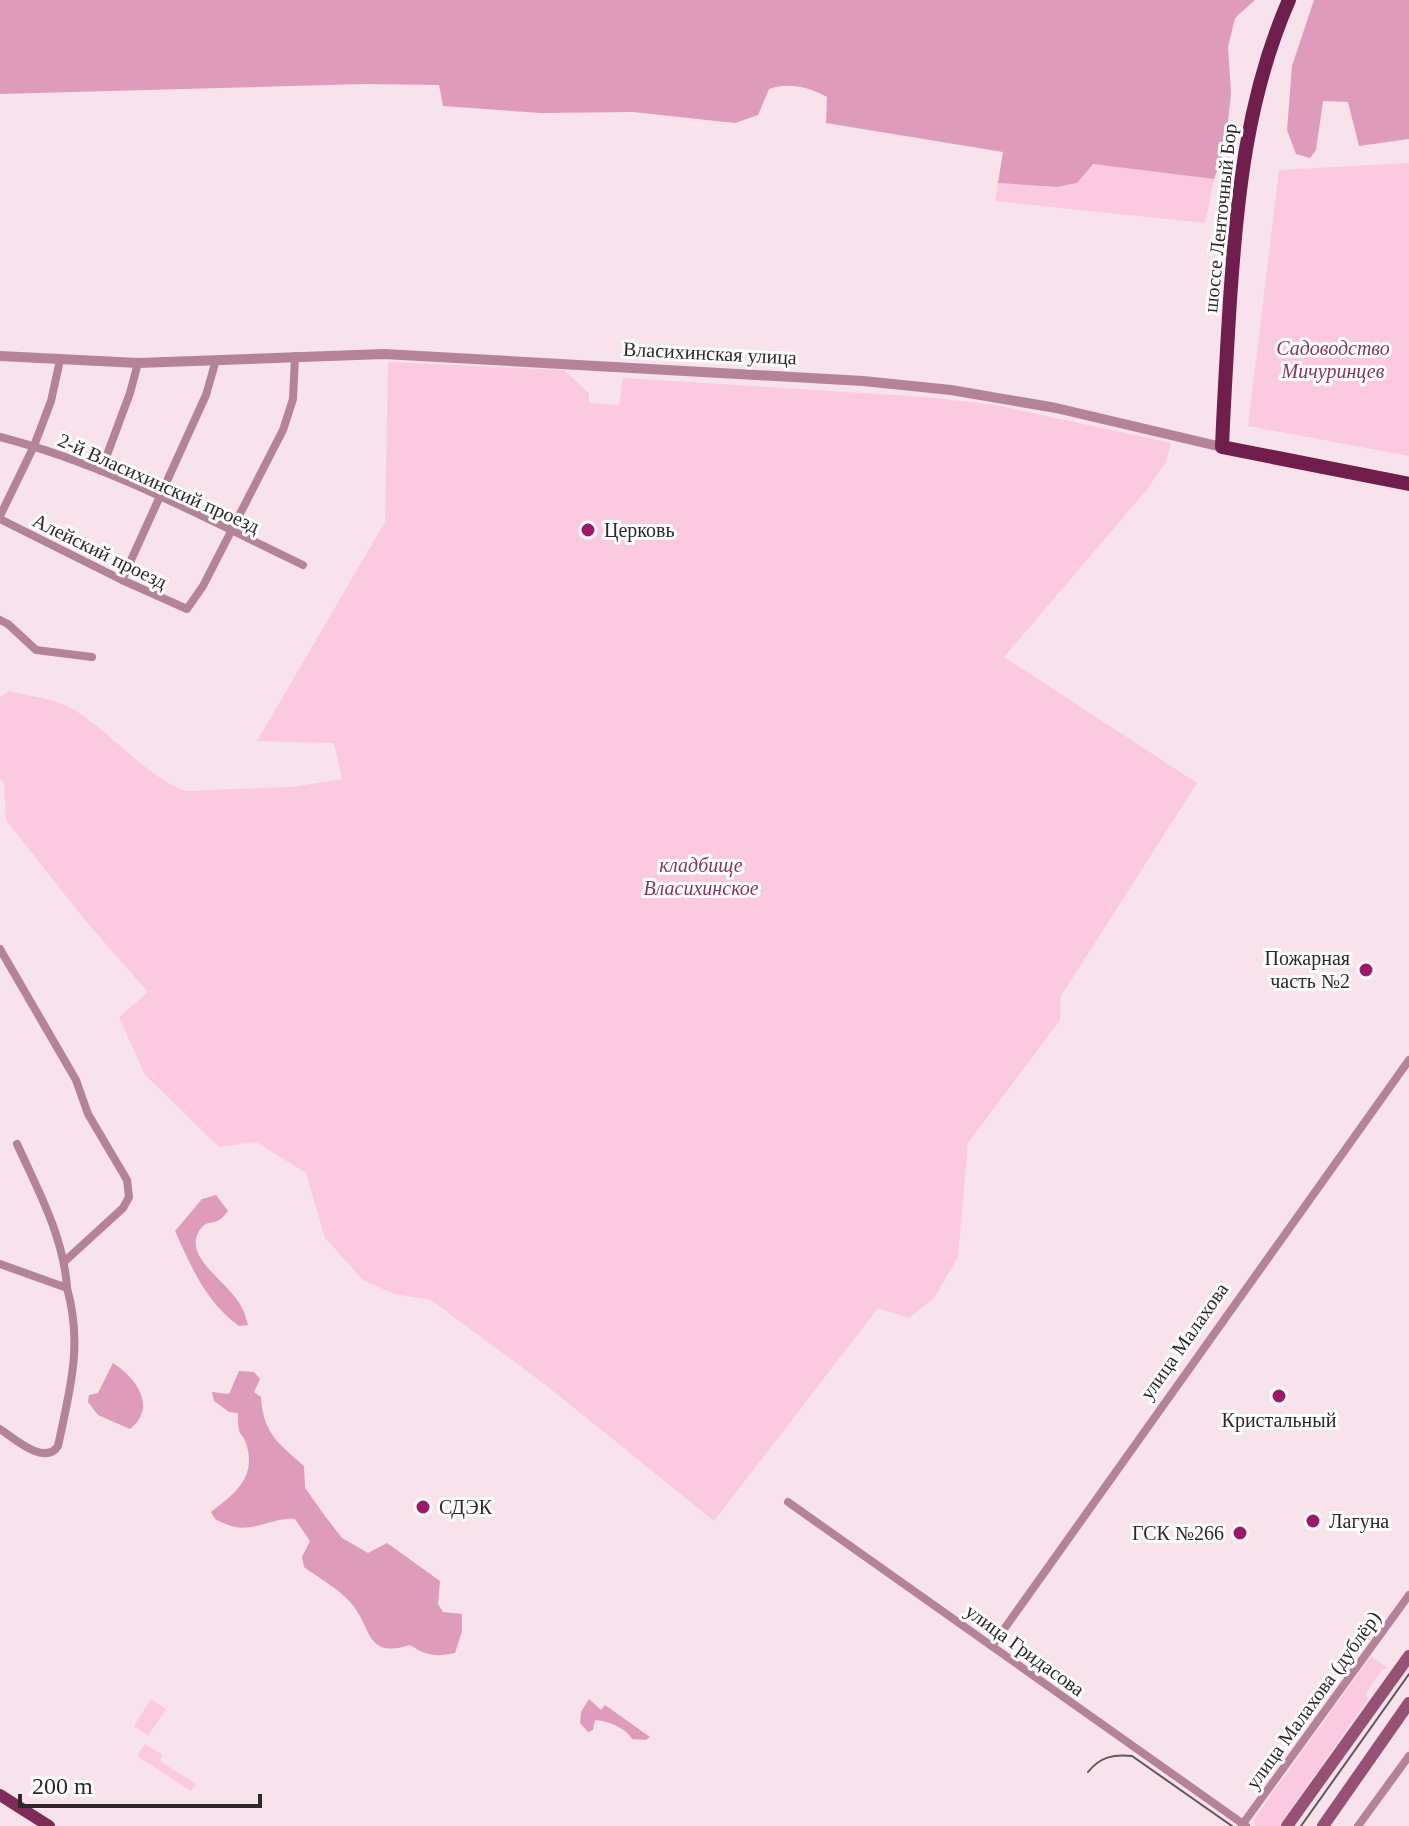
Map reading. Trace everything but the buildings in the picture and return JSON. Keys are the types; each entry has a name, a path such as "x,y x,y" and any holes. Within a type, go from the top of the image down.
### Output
{"highway":[{"name":"шоссе Ленточный Бор","path":"1222,447 1235,241 1244,154 1257,92 1289,0"},
{"name":"Власихинская улица","path":"1222,447 1409,484"}],"main road":[{"path":"1287,1826 1409,1656"},
{"path":"1323,1826 1409,1703"},
{"path":"0,1795 49,1826"}],"street":[{"name":"Власихинская улица","path":"0,356 138,363 295,356 424,355 913,386 1056,408 1222,447"},
{"path":"231,530 283,430 293,399 295,356"},
{"path":"0,518 34,446 51,401 60,360"},
{"path":"122,580 206,395 216,360"},
{"path":"101,471 138,363"},
{"name":"2-й Власихинский проезд","path":"0,437 101,471 303,565"},
{"name":"Алейский проезд","path":"0,518 187,609 203,586 231,530"},
{"path":"0,620 36,650 92,657"},
{"path":"0,949 76,1080 88,1114 127,1180 129,1192 123,1208 65,1261"},
{"name":"улица Малахова","path":"992,1646 1409,1060"},
{"path":"0,1429 37,1452 47,1455 54,1452 58,1446 75,1367 77,1344 65,1261 17,1144"},
{"path":"0,1264 67,1288"},
{"name":"улица Гридасова","path":"788,1502 1243,1825"},
{"name":"улица Малахова (дублёр)","path":"1243,1825 1409,1595"},
{"path":"1358,1826 1409,1756"}],"green space":[{"name":"Садоводство Мичуринцев","path":"1409,163 1409,456 1248,426 1279,170"},
{"path":"1092,164 1214,179 1205,223 995,201 998,183 1057,187 1077,183"},
{"name":"кладбище Власихинское","path":"388,362 564,370 589,393 589,403 619,405 623,378 926,397 995,405 1171,443 1166,461 1149,487 1004,657 1197,783 1061,996 1060,1020 968,1143 958,1257 934,1298 909,1318 878,1308 714,1521 547,1386 431,1300 394,1294 363,1280 325,1238 306,1173 256,1142 219,1147 145,1075 119,1017 148,992 84,919 6,820 4,783 0,779 0,697 9,691 69,707 156,775 186,791 292,787 342,779 334,743 257,741 385,522"},
{"path":"1371,1656 1387,1668 1383,1669 1366,1693 1368,1699 1279,1826 1255,1826 1254,1819"},
{"path":"151,1699 166,1709 148,1736 134,1726"},
{"path":"145,1744 163,1755 160,1761 196,1784 191,1791 137,1756"}],"shaded area":[{"path":"0,0 1255,0 1235,18 1228,47 1231,93 1225,150 1214,179 1093,164 1077,183 1057,187 998,183 1003,152 826,123 827,97 806,88 791,86 769,89 758,115 735,123 633,112 541,113 443,106 439,85 364,84 0,94"},
{"path":"1314,0 1409,0 1409,139 1359,146 1348,102 1323,101 1316,150 1310,158 1296,154 1287,130 1292,66"},
{"path":"216,1195 228,1211 217,1221 202,1227 196,1246 205,1264 239,1303 248,1325 239,1326 208,1295 175,1231 202,1199"},
{"path":"113,1363 141,1393 142,1412 130,1429 98,1415 88,1402 89,1395 98,1393"},
{"path":"239,1371 254,1372 260,1379 254,1392 261,1397 269,1429 279,1444 304,1466 305,1488 342,1538 368,1553 387,1543 440,1581 438,1604 443,1612 462,1614 462,1631 455,1653 431,1655 410,1645 384,1648 377,1644 351,1603 304,1567 302,1557 310,1541 295,1519 242,1528 216,1520 211,1512 236,1491 249,1465 238,1413 229,1412 214,1401 212,1392 229,1394"},
{"path":"589,1699 601,1710 605,1705 650,1737 646,1740 632,1739 616,1726 595,1720 593,1730 588,1732 580,1723 581,1712"}],"tram line":[{"path":"1301,1826 1409,1674"},
{"path":"1088,1772 1107,1758 1132,1756 1232,1826"}],"place":[{"name":"Церковь","path":"588,530"},
{"name":"Пожарная часть №2","path":"1366,970"},
{"name":"Кристальный","path":"1279,1396"},
{"name":"СДЭК","path":"423,1507"},
{"name":"Лагуна","path":"1313,1521"},
{"name":"ГСК №266","path":"1240,1533"}]}
